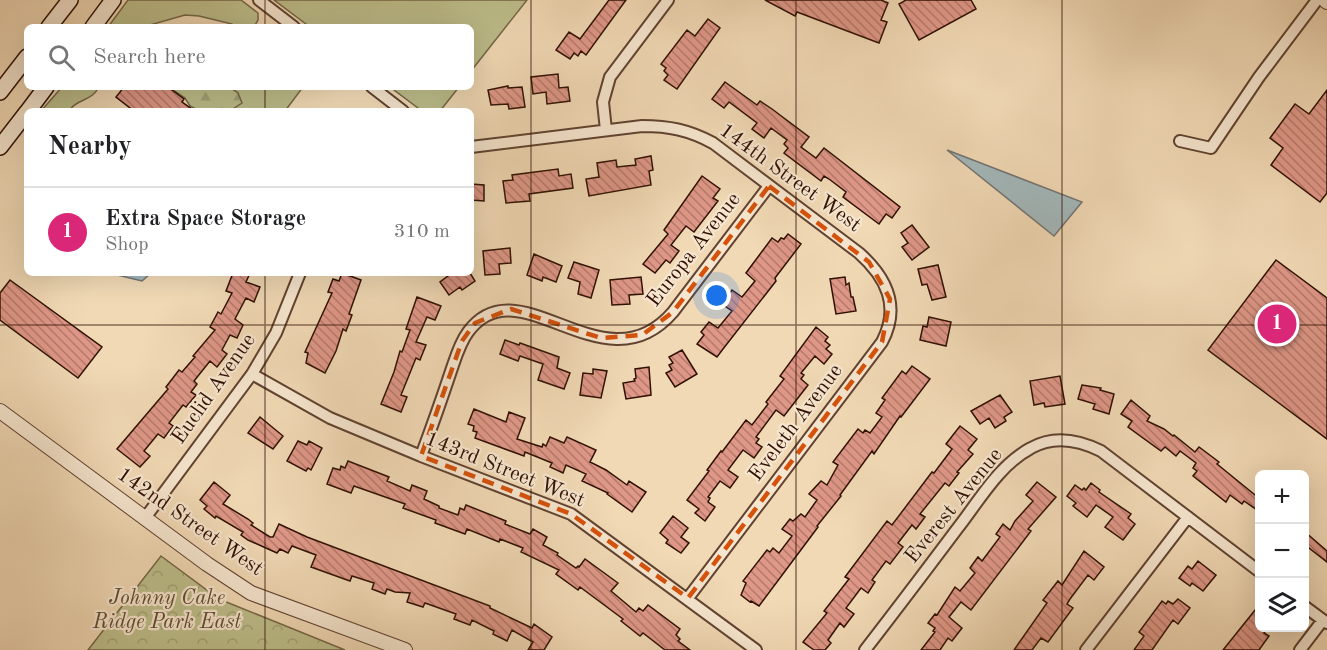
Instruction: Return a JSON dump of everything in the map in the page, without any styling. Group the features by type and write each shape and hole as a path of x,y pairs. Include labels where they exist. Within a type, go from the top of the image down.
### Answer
{"main road":[{"path":"51,24 70,0"},
{"path":"95,24 113,0"},
{"path":"0,92 24,61"},
{"path":"31,108 44,90"},
{"path":"0,147 24,117"}],"street":[{"path":"259,0 290,24"},
{"path":"606,130 603,102 610,77 668,0"},
{"path":"1180,141 1211,148 1258,76 1317,0"},
{"path":"376,90 398,108"},
{"name":"144th Street West","path":"474,147 606,130 662,126 688,131 713,143 869,262"},
{"name":"Europa Avenue","path":"421,456 462,341 475,323 492,313 511,309 601,338 622,340 655,329 669,317 769,186"},
{"name":"Eveleth Avenue","path":"688,598 882,342 889,324 890,299 884,281 869,262"},
{"name":"Euclid Avenue","path":"145,518 252,374 276,333 299,276"},
{"name":"143rd Street West","path":"252,374 330,418 571,514 756,650"},
{"name":"142nd Street West","path":"0,411 207,564 250,593 405,650"},
{"name":"Everest Avenue","path":"865,650 1008,465 1029,448 1051,441 1079,442 1101,451 1188,517"},
{"path":"1086,650 1188,517 1255,568"},
{"path":"1300,650 1325,621 1309,609"}],"highlighted area":[{"path":"769,186 869,262 890,299 882,342 688,598 571,514 421,456 462,341 475,323 511,309 601,338 642,335 673,312"}],"green space":[{"path":"128,0 241,0 258,13 256,24 232,24 185,15 154,24 110,24"},
{"path":"274,0 527,0 474,67 474,24 306,24"},
{"path":"59,90 97,90 71,108 44,108"},
{"path":"173,90 234,90 238,93 242,103 234,108 194,108"},
{"path":"234,90 301,90 287,108 233,108 238,93"},
{"path":"394,90 457,90 442,108 418,108"},
{"name":"Johnny Cake Ridge Park East","path":"161,556 219,599 345,650 88,650"}],"shaded area":[{"path":"947,150 1082,202 1054,236"},
{"path":"121,276 148,276 142,281"}],"building":[{"path":"609,0 626,0 586,55 581,51 578,56 574,53 570,59 556,50 569,32 580,39"},
{"path":"765,0 881,0 888,3 881,20 887,22 879,43 797,12 795,16"},
{"path":"906,0 971,0 976,9 919,40 899,4"},
{"path":"708,19 720,28 677,89 664,80 668,75 664,71 666,68 661,64 687,30 695,36"},
{"path":"558,74 559,88 568,87 570,101 547,104 546,92 533,94 531,77"},
{"path":"725,82 757,105 760,101 809,137 801,147 816,158 824,148 900,207 892,218 886,214 879,224 843,197 846,192 829,179 824,176 821,181 784,153 788,148 784,144 787,140 771,128 764,138 752,129 757,123 729,102 724,108 712,99"},
{"path":"508,86 508,88 522,87 525,107 509,109 508,104 491,105 488,90"},
{"path":"122,90 172,90 184,99 182,102 191,108 130,108 116,97"},
{"path":"1327,90 1327,193 1320,202 1271,165 1283,148 1270,138 1295,104 1309,114"},
{"path":"651,156 653,170 649,171 651,185 589,196 586,179 599,177 597,163 616,160 617,167 636,165 635,159"},
{"path":"558,169 559,176 571,174 573,188 529,194 530,201 506,203 503,181 513,180 512,175"},
{"path":"702,176 720,189 713,198 718,201 694,232 686,226 671,245 679,251 670,263 666,260 655,273 643,264 668,234 664,230"},
{"path":"474,184 484,185 484,201 474,200"},
{"path":"912,225 929,247 912,260 902,247 908,243 901,233"},
{"path":"788,234 801,244 775,278 776,281 717,357 697,344 704,335 701,332 709,322 718,328 732,311 722,304 732,290 742,297 755,281 746,273 772,238 778,242"},
{"path":"510,248 511,263 499,264 500,274 485,275 483,251"},
{"path":"534,254 562,266 556,282 543,277 542,281 527,275"},
{"path":"1276,260 1327,298 1327,439 1208,350"},
{"path":"574,262 599,270 591,298 578,294 580,282 568,278"},
{"path":"938,265 946,297 932,300 927,284 922,285 918,269"},
{"path":"232,276 249,276 246,282 260,287 254,302 246,298 235,319 243,325 237,338 230,335 222,350 227,354 217,367 210,361 194,381 197,384 191,392 196,395 186,407 183,405 169,423 173,426 164,438 158,434 144,451 150,456 140,467 117,449 168,389 166,387 179,370 182,372 215,330 210,327 218,312 221,314 232,293 226,291"},
{"path":"341,276 350,276 361,280 349,314 352,315 346,331 343,329 336,351 325,373 306,363 308,353 305,352 332,293 328,292 333,279 339,281"},
{"path":"448,276 472,276 475,281 462,290 460,287 449,295 440,282"},
{"path":"641,277 643,294 629,295 630,304 612,305 610,280"},
{"path":"845,277 846,285 849,283 856,311 836,314 830,279"},
{"path":"10,280 102,347 78,378 0,320 0,293"},
{"path":"417,297 441,306 435,320 427,317 416,342 426,345 420,360 416,358 401,395 407,397 401,412 381,404 410,330 406,329"},
{"path":"929,317 951,322 946,346 920,340 923,326 927,327"},
{"path":"816,327 828,337 825,341 830,345 826,349 832,354 824,364 815,356 801,373 804,375 801,379 808,385 784,416 776,410 756,437 759,439 756,443 762,447 754,458 743,450 728,470 738,477 730,488 720,481 708,497 710,498 708,502 715,507 705,521 695,513 699,509 687,500 746,420 752,425 768,404 766,402 784,379 780,376"},
{"path":"505,340 559,357 557,368 570,373 564,389 538,380 543,364 520,356 518,361 500,354"},
{"path":"682,350 697,374 675,387 666,373 672,370 669,365 673,363 669,357"},
{"path":"912,366 930,379 900,416 874,454 872,451 759,606 750,602 741,595 746,583 743,581 767,550 770,552 773,548 779,553 792,536 782,529 790,519 793,521 801,514 805,517 817,500 809,494 821,481 827,485 838,465 833,462 858,429 863,433 865,430 870,433 882,417 876,413 885,400 882,398 902,371 906,374"},
{"path":"649,367 651,395 626,399 623,383 635,381 635,369"},
{"path":"593,369 607,371 601,398 580,395 583,373 593,374"},
{"path":"1060,376 1065,404 1045,407 1044,403 1034,405 1030,381"},
{"path":"1082,385 1101,388 1100,390 1114,394 1109,414 1093,409 1095,404 1078,399"},
{"path":"1000,395 1012,412 1004,417 1006,421 995,428 989,418 980,424 971,411"},
{"path":"1131,400 1150,416 1147,421 1174,435 1195,452 1199,447 1255,495 1255,509 1244,501 1242,504 1230,495 1226,502 1193,476 1197,471 1193,468 1196,463 1180,451 1176,456 1165,447 1161,451 1128,427 1132,421 1121,414"},
{"path":"474,409 506,422 509,412 525,418 517,439 542,447 543,444 546,446 550,437 564,443 567,437 596,450 590,462 627,485 629,481 646,492 632,512 608,493 582,481 586,474 566,465 563,473 550,467 552,463 525,452 524,456 475,438 477,432 473,431 474,426 468,424"},
{"path":"260,417 283,436 273,449 248,433"},
{"path":"960,426 977,439 968,450 973,454 957,472 959,473 949,486 945,483 920,514 925,517 916,529 912,525 898,543 903,547 890,564 886,561 872,580 875,582 868,593 861,588 846,608 854,614 844,627 840,623 828,640 831,643 825,650 814,650 803,642 827,613 824,611 849,579 845,577 887,521 892,525 932,472 934,473 952,449 946,444"},
{"path":"298,441 307,445 309,441 322,448 311,470 308,468 306,471 287,461"},
{"path":"348,461 389,477 387,481 410,491 412,485 427,491 424,499 458,515 460,508 464,510 466,505 506,521 505,524 530,534 533,529 547,537 543,545 558,553 557,555 576,568 585,559 618,583 611,591 636,612 639,608 643,611 648,605 680,629 676,635 680,639 678,641 690,650 665,650 643,633 640,636 621,621 623,619 580,587 578,590 556,574 559,570 521,552 523,548 500,539 499,542 467,529 465,534 435,523 436,520 403,508 405,504 354,486 351,493 327,484 333,468 340,470 341,466 345,468"},
{"path":"214,482 230,495 223,504 248,519 253,523 251,525 270,537 273,537 279,524 307,537 490,606 532,628 534,624 552,637 544,650 528,650 533,642 512,630 507,641 493,634 494,631 472,620 470,625 454,619 456,614 425,603 423,607 407,602 410,593 387,589 385,594 372,589 374,583 352,576 350,581 311,567 316,555 292,546 288,553 280,549 277,553 248,540 241,535 243,532 216,516 215,518 204,509 207,506 200,500"},
{"path":"1037,482 1056,497 1028,529 1031,531 971,610 961,602 949,617 962,628 952,641 948,638 940,650 921,650 935,632 933,631 935,628 928,623 935,614 937,615 955,587 960,591 975,573 970,568 978,557 982,561 1000,537 996,534 1003,524 1010,530 1033,501 1026,495"},
{"path":"1091,483 1100,490 1099,492 1131,514 1128,518 1135,524 1123,540 1105,527 1113,517 1096,505 1087,517 1073,506 1076,503 1067,496 1075,485 1086,490"},
{"path":"673,516 688,528 681,537 689,543 681,553 666,543 668,540 660,533"},
{"path":"1309,535 1327,551 1327,562 1309,548"},
{"path":"1084,551 1104,567 1094,580 1088,575 1070,599 1067,604 1073,608 1048,642 1041,638 1032,650 1014,650 1047,603 1043,600 1058,581 1062,585"},
{"path":"1198,561 1216,575 1203,591 1179,578 1188,566 1192,569"},
{"path":"1178,599 1190,608 1178,624 1173,620 1152,650 1134,650 1144,636 1139,632 1162,601 1166,604 1168,601 1173,604"},
{"path":"1255,610 1255,632 1265,632 1269,636 1259,650 1223,650"}],"place":[{"name":"Extra Space Storage","path":"1277,324"}]}
